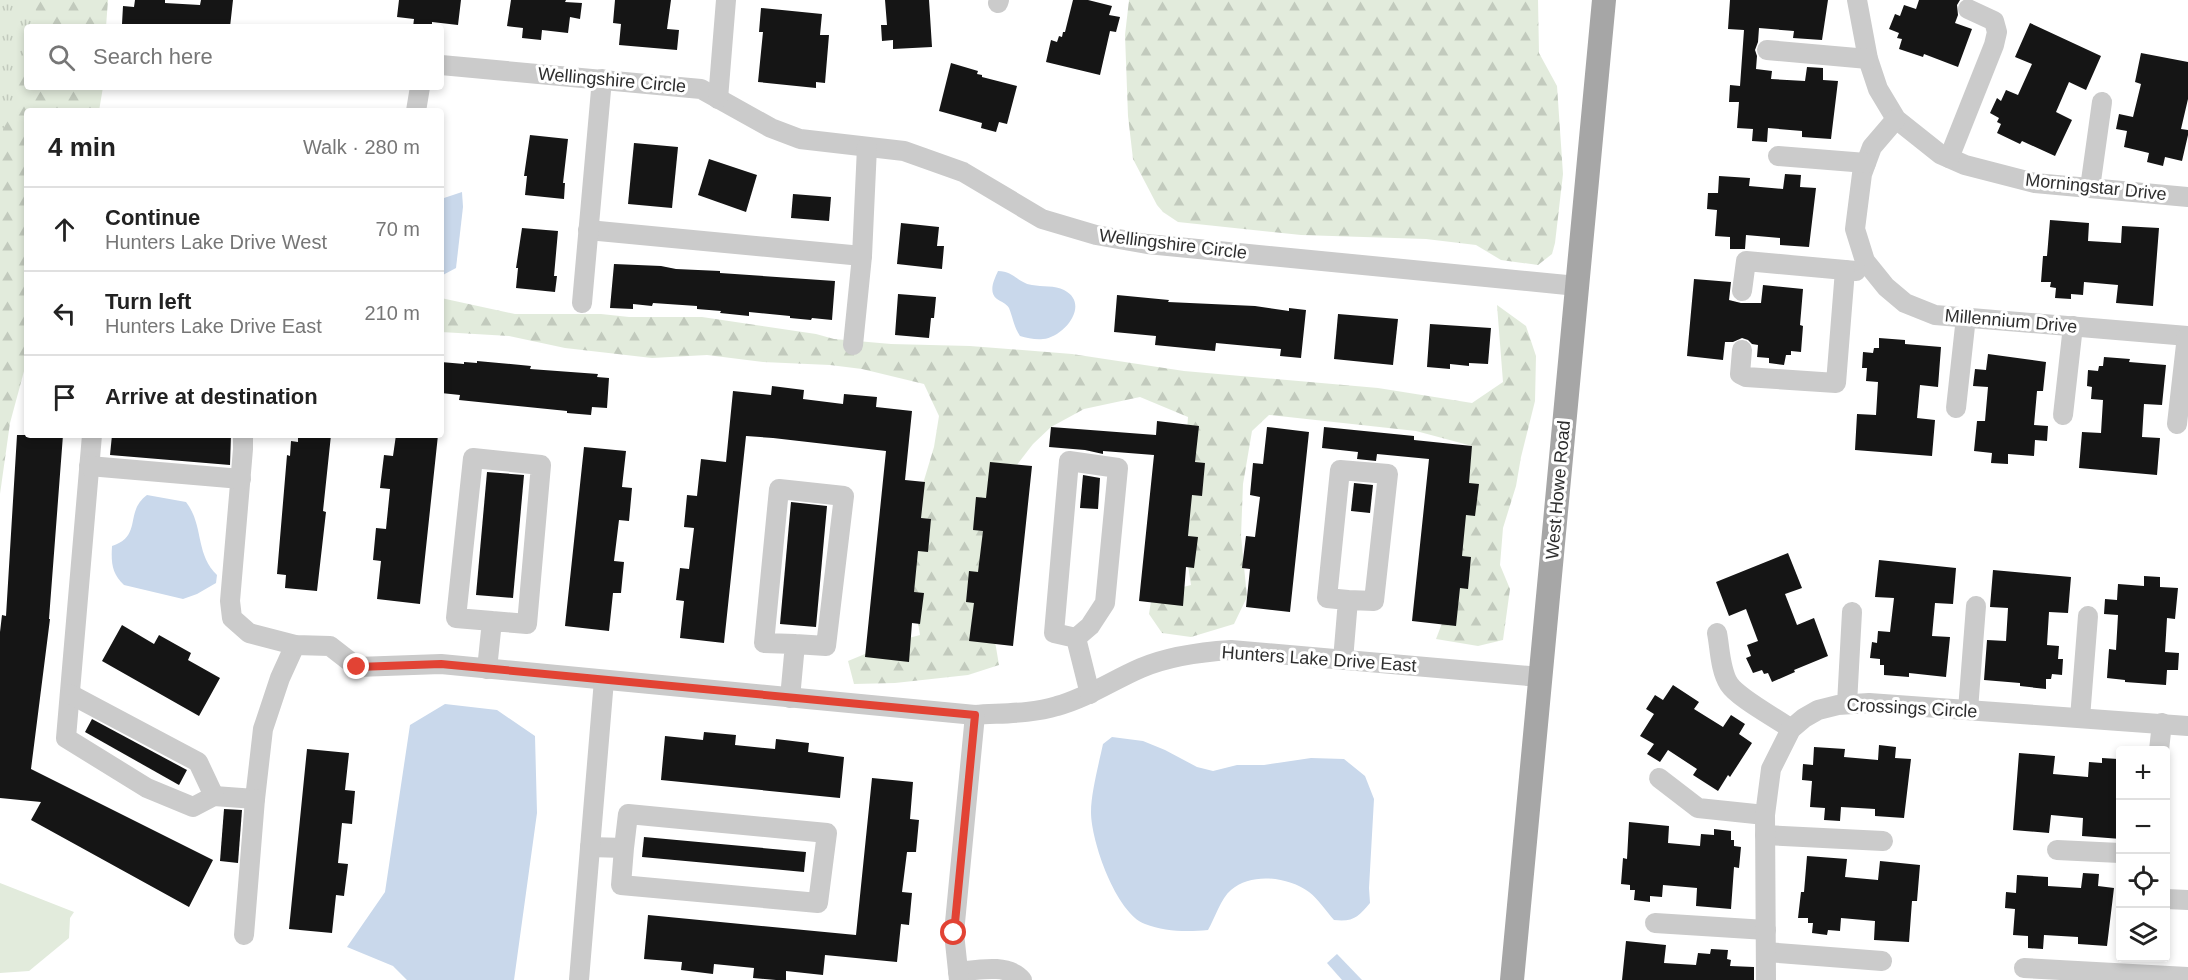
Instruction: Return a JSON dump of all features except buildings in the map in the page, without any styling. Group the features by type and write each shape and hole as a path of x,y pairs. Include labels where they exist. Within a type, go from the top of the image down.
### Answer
{"main road":[{"name":"West Howe Road","path":"1512,980 1604,0"}],"street":[{"path":"718,99 726,0"},
{"name":"Morningstar Drive","path":"1857,0 1868,59 1878,89 1896,119 1940,154 1965,165 2035,183 2188,197"},
{"path":"1949,158 1994,45 1997,32 1994,21 1968,9"},
{"path":"1767,50 1868,59"},
{"name":"Wellingshire Circle","path":"444,65 701,89 771,128 800,139 904,151 963,172 1042,219 1096,235 1147,244 1577,285"},
{"path":"582,303 602,79"},
{"path":"416,108 420,90"},
{"path":"2090,188 2102,102"},
{"name":"Millennium Drive","path":"1896,119 1872,147 1866,162 1855,229 1865,261 1886,287 1905,303 1935,315 2188,336"},
{"path":"853,345 862,256 867,147"},
{"path":"1778,156 1866,162"},
{"path":"588,230 862,256"},
{"path":"1742,291 1746,261 1874,272"},
{"path":"1742,350 1740,374 1746,377 1836,383 1845,270"},
{"path":"1956,408 1966,317"},
{"path":"2063,415 2073,326"},
{"path":"2177,424 2188,336"},
{"path":"92,438 66,738 147,788 193,807 214,796 255,799"},
{"path":"243,438 230,601 232,618 249,633 295,645 280,678 263,729 244,935"},
{"path":"473,458 541,465 527,624 492,621 456,618 473,458"},
{"path":"1069,462 1118,468 1105,603 1090,626 1076,638 1054,633 1069,462"},
{"path":"89,466 241,479"},
{"path":"1340,470 1388,474 1374,602 1348,600 1327,598 1340,470"},
{"path":"779,489 844,496 826,646 795,644 764,643 779,489"},
{"path":"1343,660 1348,600"},
{"path":"1968,710 1976,606"},
{"path":"1847,704 1852,612"},
{"path":"2080,718 2088,616"},
{"path":"487,669 492,621"},
{"path":"1717,633 1725,675 1729,684 1791,729"},
{"path":"1076,638 1090,694"},
{"path":"790,698 795,644"},
{"name":"Hunters Lake Drive East","path":"295,645 330,646 357,667 441,664 975,715 1044,710 1090,694 1154,663 1200,652 1230,650 1540,677"},
{"path":"579,980 604,680"},
{"path":"70,694 198,762 214,796"},
{"name":"Crossings Circle","path":"1766,980 1765,815 1771,769 1791,729 1818,710 1847,704 1869,703 2188,726"},
{"path":"975,715 954,933 959,976 993,969 1017,974 1022,980"},
{"path":"2160,746 2162,723"},
{"path":"1659,778 1698,808 1765,815"},
{"path":"627,814 827,833 818,903 621,885 624,848 627,814"},
{"path":"1765,835 1883,841"},
{"path":"590,847 624,848"},
{"path":"2057,850 2116,853"},
{"path":"2170,899 2188,900"},
{"path":"1655,923 1766,930"},
{"path":"1766,952 1881,961"},
{"path":"2024,968 2138,970 2188,977"}],"green space":[{"path":"0,0 86,0 83,24 24,24 24,90 27,90 27,108 24,108 24,134 0,315"},
{"path":"33,0 108,0 106,24 37,24"},
{"path":"1129,0 1538,0 1539,53 1557,86 1563,174 1552,254 1538,265 1501,260 1476,245 1426,239 1301,235 1178,222 1157,205 1133,159 1128,116 1125,35"},
{"path":"24,67 24,90 102,90 100,108 24,108 24,371 10,423 0,494 0,139"},
{"path":"444,299 515,314 702,317 816,334 834,339 1072,354 1184,371 1378,388 1472,403 1503,382 1497,305 1526,326 1536,356 1535,401 1516,486 1503,528 1500,565 1510,589 1503,640 1478,646 1436,639 1449,605 1462,483 1472,446 1416,431 1269,415 1252,431 1243,484 1241,536 1247,597 1234,624 1191,637 1162,633 1149,614 1152,595 1191,585 1181,520 1188,417 1140,397 1084,409 1051,427 1033,444 999,488 991,618 999,665 968,675 895,683 854,684 848,661 894,642 920,635 908,564 916,507 934,447 939,416 924,384 862,369 830,365 763,362 707,355 652,358 565,348 509,336 444,332"},
{"path":"0,883 74,912 70,918 69,938 29,971 0,973"}],"water":[{"path":"462,192 463,207 456,268 444,274 444,198"},
{"path":"998,271 1008,273 1027,284 1057,287 1064,290 1072,296 1075,303 1072,319 1051,337 1037,339 1020,336 1009,308 994,296 993,286"},
{"path":"147,495 186,502 192,511 205,558 217,575 216,583 183,599 124,585 120,581 113,568 112,546 127,536 131,530 136,509"},
{"path":"445,704 497,710 535,736 537,813 514,980 407,980 393,966 347,947 385,892 410,725"},
{"path":"1112,737 1143,741 1197,767 1213,771 1237,765 1264,765 1311,758 1344,759 1365,776 1374,799 1370,903 1355,918 1334,920 1309,892 1300,887 1281,880 1259,879 1240,884 1227,894 1208,930 1160,929 1134,917 1124,906 1107,875 1092,825 1092,796 1103,744"},
{"path":"1337,954 1362,980 1342,980 1327,963"}],"route":[{"path":"357,667 441,664 975,715 954,933"}]}
